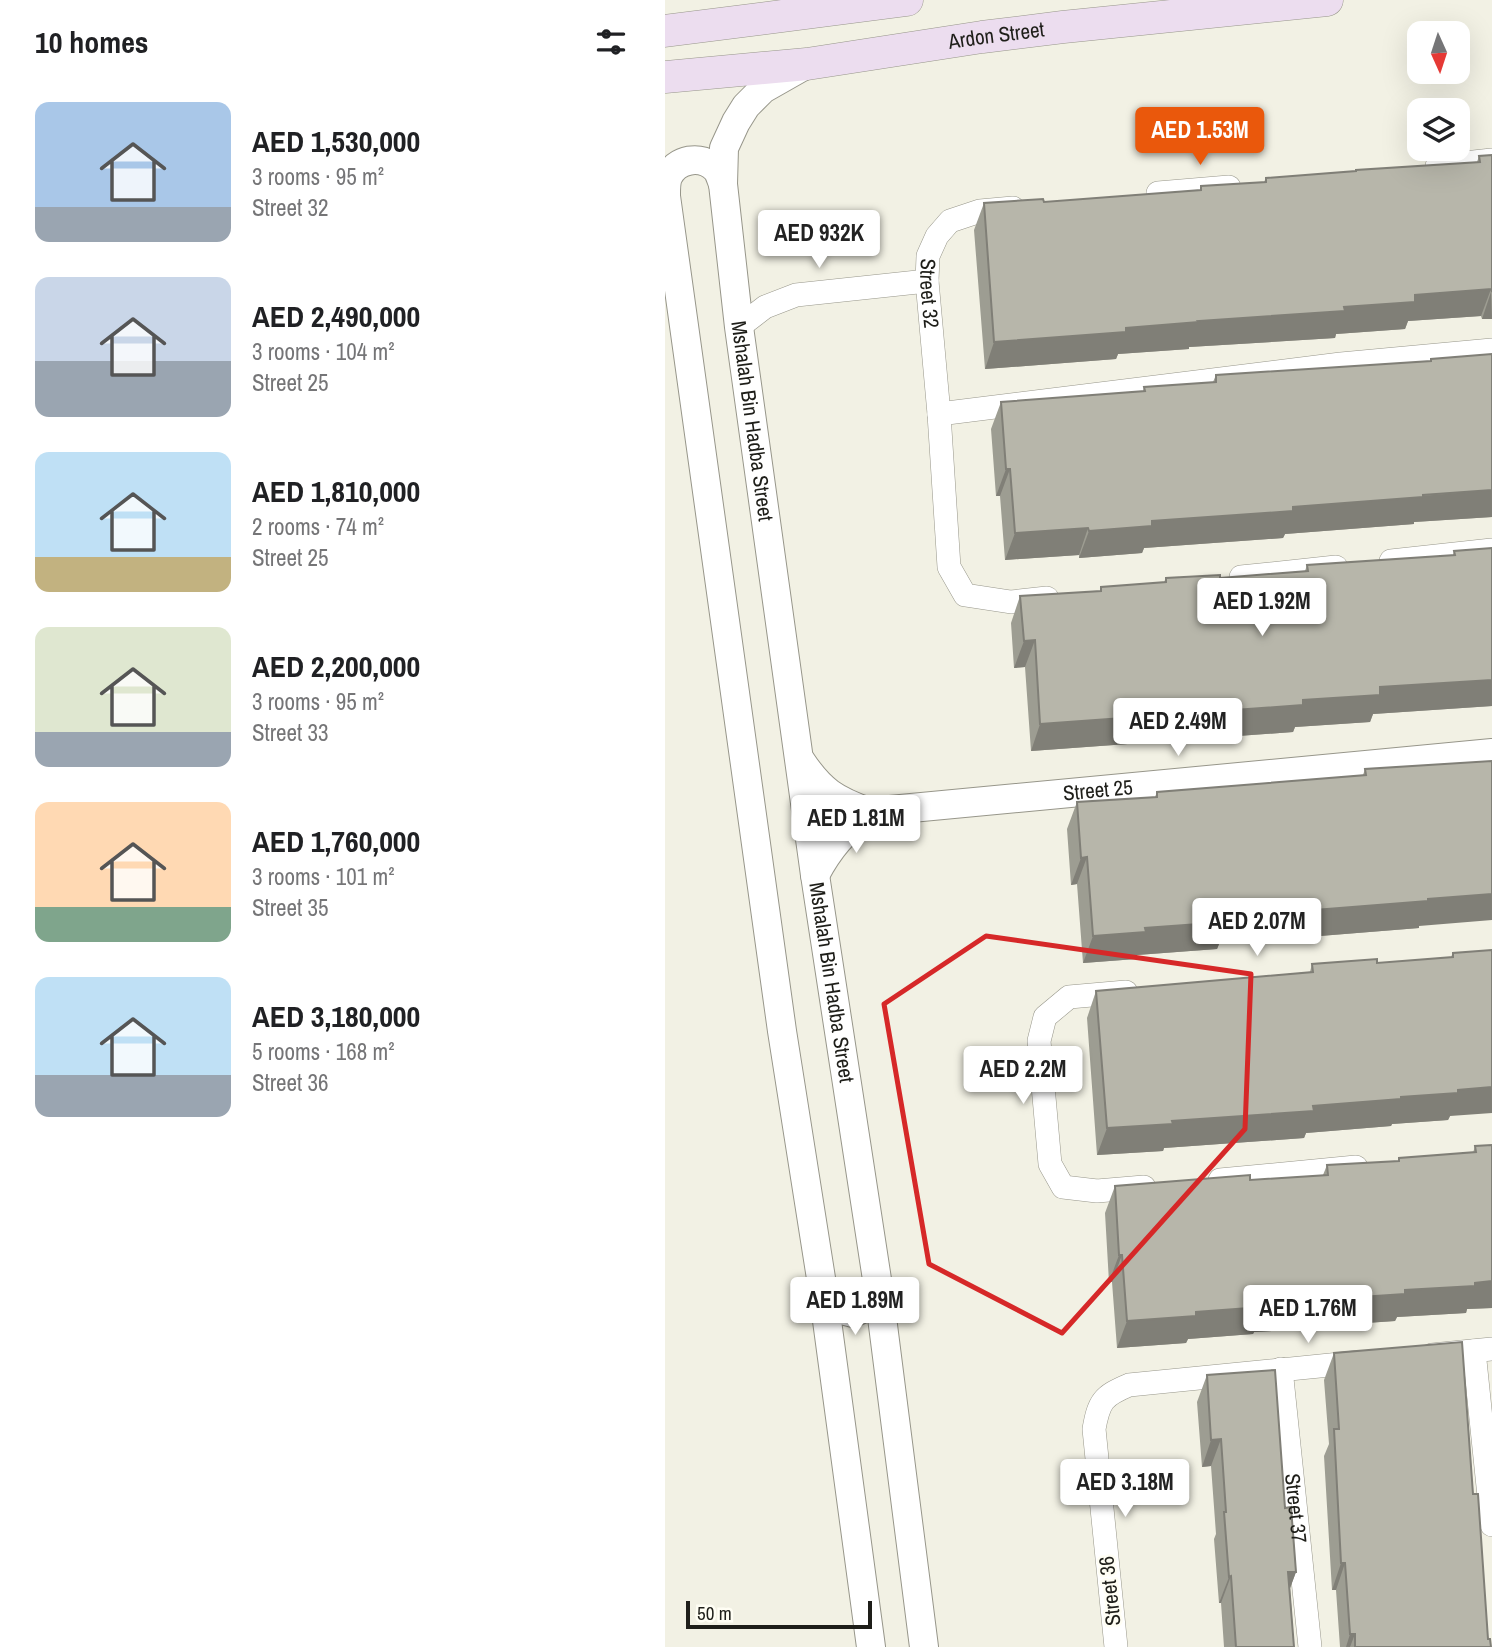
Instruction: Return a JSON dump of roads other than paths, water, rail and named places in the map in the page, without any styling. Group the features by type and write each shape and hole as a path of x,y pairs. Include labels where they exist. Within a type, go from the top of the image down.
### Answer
{"main road":[{"path":"665,31 907,0"},
{"name":"Ardon Street","path":"665,77 807,64 1063,27 1327,0"}],"street":[{"name":"Mshalah Bin Hadba Street","path":"807,64 763,89 746,106 724,148 723,184 739,327 815,875 878,1286 925,1647"},
{"path":"723,184 717,170 705,161 689,160 675,166 667,179 666,192 782,1031 823,1291 871,1647"},
{"path":"1410,169 1492,160"},
{"path":"1138,195 1247,185"},
{"name":"Street 32","path":"1031,206 980,211 950,221 937,236 928,256 927,281 949,567 965,595 1010,602 1066,596"},
{"path":"739,327 765,307 796,295 927,281"},
{"path":"939,414 1328,365 1492,350"},
{"path":"1217,580 1492,550"},
{"name":"Street 25","path":"801,761 813,779 829,794 848,805 869,812 1492,753"},
{"path":"815,875 837,839 869,812"},
{"path":"1151,990 1069,998 1045,1017 1039,1041 1050,1164 1063,1187 1097,1191 1165,1185"},
{"path":"1192,1182 1383,1164"},
{"path":"823,1291 834,1308 853,1313 871,1305 878,1286"},
{"path":"1405,1357 1483,1350 1492,1525"},
{"path":"1282,1369 1378,1360"},
{"name":"Street 36","path":"1116,1647 1094,1429 1097,1410 1108,1394 1129,1385 1282,1369"},
{"name":"Street 37","path":"1282,1369 1310,1647"}]}
